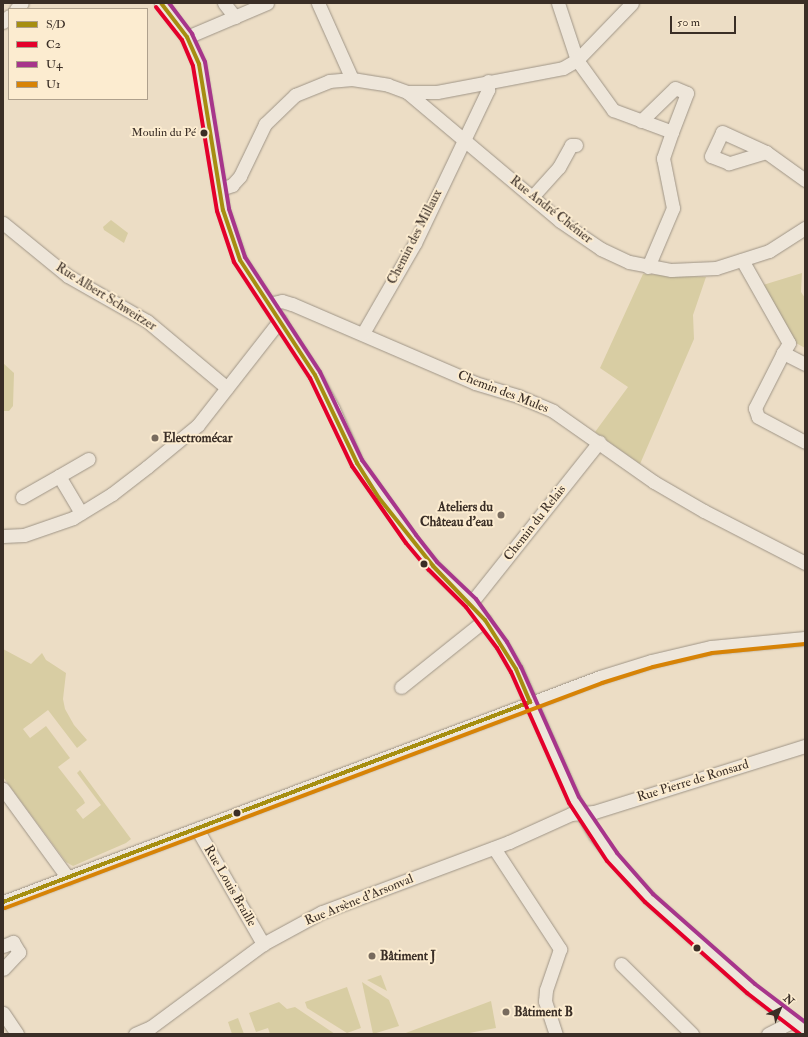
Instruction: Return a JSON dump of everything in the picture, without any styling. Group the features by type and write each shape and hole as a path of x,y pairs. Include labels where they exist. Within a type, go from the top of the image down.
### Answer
{"street":[{"path":"161,3 187,37 199,64 226,222 240,260 315,375 357,463 380,498 433,566 471,603 485,620 516,669 581,814 612,857 649,898 731,969 751,989 799,1021 805,1030"},
{"path":"224,3 235,17"},
{"path":"187,37 267,3"},
{"path":"318,3 352,79"},
{"path":"220,189 232,184 240,176 265,124 295,96 329,81 352,79 388,85 407,92 438,92 488,81 563,68 577,60 632,3"},
{"path":"560,4 577,60 613,110 672,132"},
{"name":"Chemin des Millaux","path":"363,333 414,243 488,90 488,81"},
{"path":"641,121 674,88 686,93 663,158 673,208 648,267"},
{"name":"Rue André Chénier","path":"407,92 464,138 571,229 601,249 648,267 693,271 716,268 770,251 805,228"},
{"path":"428,108 428,102 438,92"},
{"path":"532,197 558,168 571,144 576,145"},
{"path":"766,152 805,180"},
{"name":"Rue Albert Schweitzer","path":"3,223 68,276 147,321 227,388"},
{"path":"742,260 789,343 755,408 758,417 805,442"},
{"name":"Chemin des Mules","path":"268,304 282,301 292,304 363,333 475,383 518,396 553,411 600,442 654,482 698,508 805,563"},
{"path":"3,536 24,535 81,513 112,494 198,425 280,320"},
{"path":"783,353 805,364"},
{"name":"Chemin du Relais","path":"471,603 600,442"},
{"path":"22,497 88,459"},
{"path":"59,476 81,513"},
{"path":"401,687 485,620"},
{"path":"3,902 530,702 651,660 711,647 805,638"},
{"name":"Rue Pierre de Ronsard","path":"581,814 594,812 805,746"},
{"path":"3,789 68,878"},
{"name":"Rue Arsène d'Arsonval","path":"135,1034 151,1027 264,944 322,912 494,848 571,814 581,814"},
{"name":"Rue Louis Braille","path":"198,828 264,944"},
{"path":"494,848 560,949 546,990 545,1001 556,1034"},
{"path":"3,946 13,942 19,952 3,969"},
{"path":"621,964 692,1034"},
{"path":"3,1013 17,1034"},
{"path":"768,1034 799,1021"}],"shaded area":[{"path":"111,220 128,233 124,243 104,230 103,227"},
{"path":"802,273 801,292 805,298 805,348 796,343 763,285"},
{"path":"643,274 706,277 693,315 694,339 640,464 595,432 628,387 600,368"},
{"path":"3,363 14,373 13,406 9,411 3,411"},
{"path":"3,649 31,664 42,653 46,660 66,673 63,699 65,709 74,725 87,740 77,748 48,710 23,729 30,738 46,726 70,758 58,767 85,803 76,810 83,819 101,805 77,773 80,770 131,839 126,843 73,866 66,862 3,777"},
{"path":"381,975 387,991 367,980"},
{"path":"362,982 389,1000 399,1026 373,1034"},
{"path":"347,987 361,1028 347,1033 307,1008 305,1002"},
{"path":"491,1001 496,1028 464,1034 403,1034"},
{"path":"279,1002 287,1009 295,1007 335,1034 270,1034 268,1028 256,1032 249,1013"},
{"path":"238,1018 244,1034 232,1034 228,1022"}],"transit line":[{"name":"S/D","path":"161,3 187,37 199,64 223,210 240,260 315,375 357,463 379,498 433,566 485,620 516,669 530,702"},
{"name":"U4","path":"169,3 192,34 205,62 229,209 245,257 320,372 362,460 437,562 476,599 507,642 521,667 579,797 617,853 653,894 755,984 805,1022"},
{"name":"C2","path":"156,7 182,40 193,66 217,211 234,262 310,378 352,466 406,543 429,570 466,607 497,648 511,672 569,803 607,861 645,902 747,993 800,1034"},
{"name":"U1","path":"5,908 602,683 653,667 712,653 805,644"},
{"name":"S/D","path":"3,902 530,702"}],"place":[{"name":"Moulin du Pé","path":"204,133"},
{"name":"Electromécar","path":"155,438"},
{"name":"Ateliers du Château d'eau","path":"501,515"},
{"name":"Bâtiment J","path":"372,956"},
{"name":"Bâtiment B","path":"506,1012"}]}
